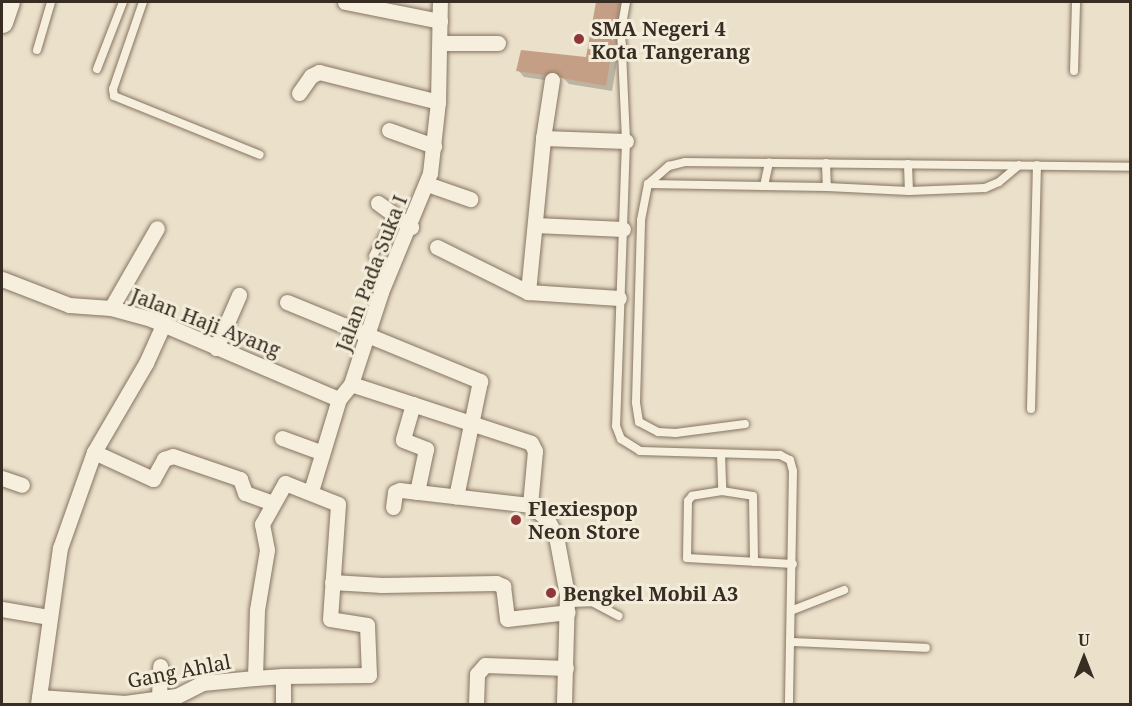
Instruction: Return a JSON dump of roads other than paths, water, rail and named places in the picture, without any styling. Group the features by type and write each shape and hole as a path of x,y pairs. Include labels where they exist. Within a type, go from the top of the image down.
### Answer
{"street":[{"path":"2,22 9,2"},
{"path":"345,2 440,21"},
{"name":"Jalan Pada Suka I","path":"351,384 427,184 434,146 438,102 441,43 440,2"},
{"path":"441,43 498,43"},
{"path":"299,93 311,76 320,72 438,102"},
{"path":"528,292 543,138 552,80"},
{"path":"389,130 434,146"},
{"path":"543,138 626,141"},
{"path":"427,184 470,199"},
{"path":"378,203 411,227"},
{"path":"535,225 622,229"},
{"path":"111,308 157,228"},
{"path":"437,247 528,292 619,298"},
{"name":"Jalan Haji Ayang","path":"2,279 69,305 111,308 164,323 216,348 339,399"},
{"path":"216,348 239,295"},
{"path":"287,302 367,337 475,379 481,386 470,422 456,497"},
{"path":"38,701 60,548 94,452 146,363 164,323"},
{"path":"311,491 320,452 339,399 351,384 531,444 535,451 530,505"},
{"path":"413,404 403,440 426,449 417,492"},
{"path":"282,438 320,452"},
{"path":"94,452 153,479 164,459 173,456 240,480 245,493 272,503"},
{"path":"2,478 22,485"},
{"path":"255,678 257,609 267,550 262,524 285,483 311,491 338,504 332,582 382,585 495,583 503,586 507,619 568,607"},
{"path":"393,507 397,490 530,505 547,519 556,536 568,607 564,705"},
{"name":"Gang Ahlal","path":"38,701 125,703 177,696 202,683 283,676 369,675 369,631 362,624 330,619 332,582"},
{"path":"2,609 49,617"},
{"path":"159,699 160,666"},
{"path":"476,705 477,674 485,666 566,668"},
{"path":"283,676 283,705"}],"lane":[{"path":"37,50 51,2"},
{"path":"97,69 123,2"},
{"path":"143,2 113,89 117,99 260,155"},
{"path":"626,2 621,30 626,141 616,426 621,439 640,451 780,455 790,460 794,471 793,610 789,705"},
{"path":"1074,71 1076,2"},
{"path":"745,424 676,433 658,432 639,422 636,402 641,220 648,184 669,166 685,162 1131,167"},
{"path":"764,186 769,163"},
{"path":"826,163 827,187"},
{"path":"908,164 909,191"},
{"path":"648,184 827,187 909,191 985,188 1019,165"},
{"path":"1031,409 1037,165"},
{"path":"373,256 394,216"},
{"path":"721,454 722,491"},
{"path":"754,562 753,496 722,491 692,496 688,501 687,558 754,562 793,564"},
{"path":"793,610 844,590"},
{"path":"568,607 592,602 618,616"},
{"path":"791,642 926,648"}],"place":[{"name":"SMA Negeri 4 Kota Tangerang","path":"579,39"},
{"name":"Flexiespop Neon Store","path":"516,520"},
{"name":"Bengkel Mobil A3","path":"551,593"}]}
